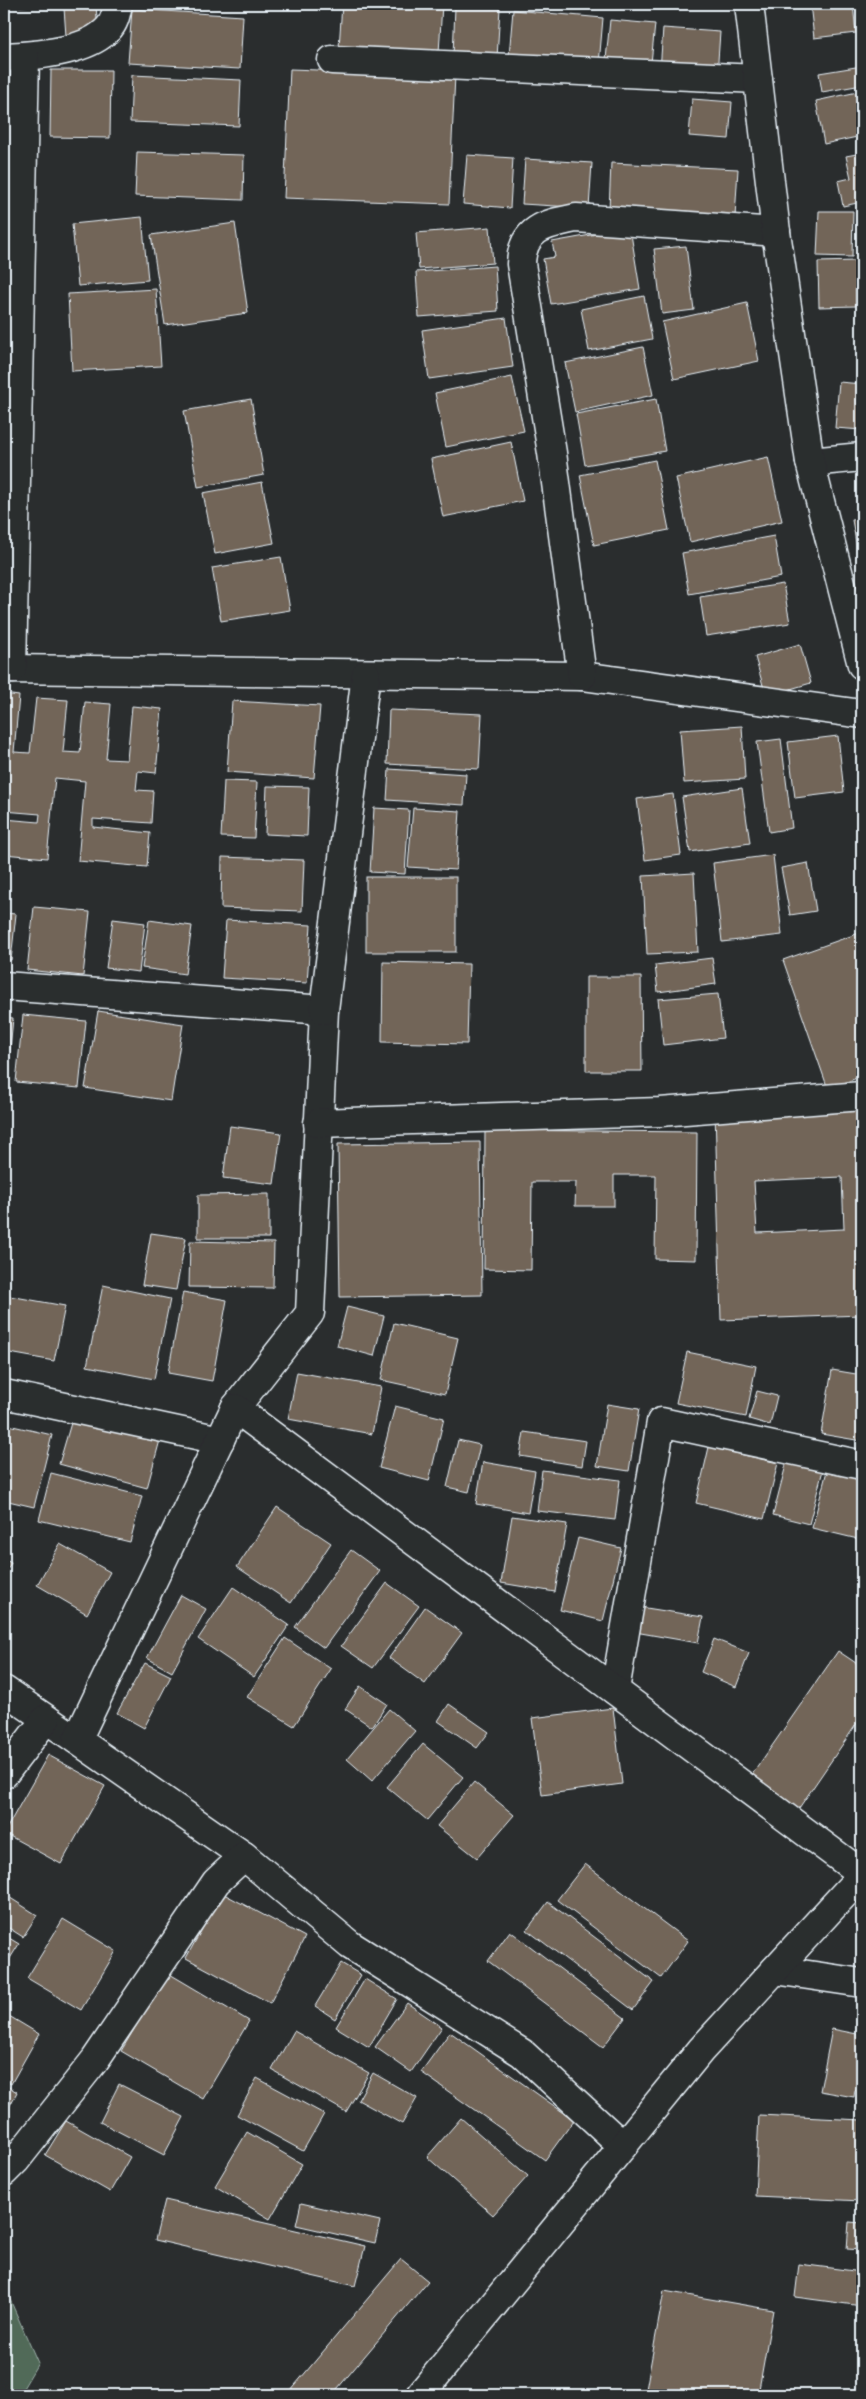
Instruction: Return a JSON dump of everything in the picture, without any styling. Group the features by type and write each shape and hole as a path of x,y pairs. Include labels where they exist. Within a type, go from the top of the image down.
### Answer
{"main road":[{"path":"118,4 116,17 108,29 92,41 75,48 14,56 8,669 582,676 862,714"},
{"path":"750,4 776,232 810,462 862,665"},
{"path":"332,60 758,80"},
{"path":"582,676 552,453 521,264 521,252 526,241 538,228 552,222 576,218 776,232"},
{"path":"810,462 862,456"},
{"path":"77,1740 235,1408 310,1314 324,1010 366,674"},
{"path":"4,986 324,1010"},
{"path":"318,1123 660,1112 862,1096"},
{"path":"4,1394 220,1440"},
{"path":"235,1408 862,1874 701,2050 420,2395"},
{"path":"615,1690 661,1422 862,1465"},
{"path":"4,1690 244,1856 350,1945 522,2053 623,2146"},
{"path":"4,1774 46,1719"},
{"path":"4,2172 16,2160 95,2060 216,1882 244,1856"},
{"path":"775,1970 862,1983"}],"green space":[{"path":"4,2286 38,2363 19,2395 4,2395"}],"building":[{"path":"4,4 37,4 37,5 4,7"},
{"path":"342,4 442,4 439,53 339,48"},
{"path":"519,4 589,4 588,8"},
{"path":"810,4 853,4 856,33 814,38"},
{"path":"96,5 98,32 66,36 64,8"},
{"path":"455,7 500,8 497,58 453,56"},
{"path":"132,9 243,16 240,69 128,63"},
{"path":"513,10 603,18 599,64 509,56"},
{"path":"610,20 655,24 650,73 605,69"},
{"path":"663,28 720,32 717,75 660,71"},
{"path":"862,66 862,85 822,92 819,73"},
{"path":"290,69 455,75 449,204 284,198"},
{"path":"51,70 111,70 110,138 50,137"},
{"path":"132,75 241,80 239,126 130,122"},
{"path":"862,91 862,136 824,144 816,101"},
{"path":"692,99 732,102 729,139 689,136"},
{"path":"137,152 244,155 243,200 135,196"},
{"path":"862,153 862,202 843,206 838,181 851,178 846,156"},
{"path":"467,155 513,158 510,208 463,204"},
{"path":"525,159 592,163 589,208 522,204"},
{"path":"611,163 738,169 735,217 609,210"},
{"path":"819,211 853,211 852,257 817,256"},
{"path":"858,212 862,212 862,258 857,258"},
{"path":"142,217 148,280 78,286 72,224"},
{"path":"235,223 248,313 165,325 151,235"},
{"path":"490,227 493,263 419,269 416,233"},
{"path":"630,228 640,289 551,304 543,259 555,257 552,242"},
{"path":"686,246 694,310 662,314 654,249"},
{"path":"856,261 856,306 819,307 818,262"},
{"path":"495,266 498,311 419,317 416,272"},
{"path":"156,289 161,366 72,371 68,294"},
{"path":"644,296 652,339 589,351 581,309"},
{"path":"747,303 759,361 674,379 662,322"},
{"path":"506,318 513,367 429,379 422,330"},
{"path":"643,347 653,395 575,412 565,363"},
{"path":"512,377 524,431 446,447 435,393"},
{"path":"839,382 862,384 862,430 835,428"},
{"path":"251,399 264,475 198,487 184,411"},
{"path":"656,399 665,451 585,465 576,414"},
{"path":"511,442 523,501 443,517 431,459"},
{"path":"768,457 782,521 690,542 676,478"},
{"path":"655,460 669,530 594,545 580,475"},
{"path":"262,482 274,543 215,554 203,493"},
{"path":"862,519 862,569 861,569 852,520"},
{"path":"774,536 781,577 689,594 682,553"},
{"path":"281,557 290,610 221,621 212,568"},
{"path":"783,584 790,623 706,636 700,597"},
{"path":"800,644 811,683 766,696 755,657"},
{"path":"4,694 19,696 14,752 30,753 36,698 68,700 63,752 80,753 85,702 111,704 106,759 127,760 132,706 162,709 156,773 138,771 136,790 153,791 151,823 93,819 93,827 150,833 147,867 78,861 85,781 55,778 47,858 4,854 4,819 39,822 40,814 4,811"},
{"path":"232,701 320,706 314,778 227,772"},
{"path":"389,710 482,714 479,769 387,764"},
{"path":"742,726 745,779 684,783 680,730"},
{"path":"838,736 844,792 795,798 788,742"},
{"path":"781,739 792,828 769,832 757,742"},
{"path":"389,769 466,774 464,805 387,800"},
{"path":"224,781 257,782 254,838 221,837"},
{"path":"267,786 309,787 307,836 265,834"},
{"path":"742,788 750,843 690,852 682,797"},
{"path":"673,794 681,855 645,860 637,799"},
{"path":"374,808 409,810 405,874 370,872"},
{"path":"413,808 460,811 456,870 408,867"},
{"path":"773,855 782,935 722,942 713,863"},
{"path":"222,857 304,860 302,911 221,908"},
{"path":"808,863 816,911 790,915 781,868"},
{"path":"694,873 698,952 647,954 643,876"},
{"path":"366,877 456,877 456,952 366,952"},
{"path":"34,907 90,912 83,976 27,970"},
{"path":"4,913 16,914 11,960 4,960"},
{"path":"113,919 145,923 139,972 106,968"},
{"path":"149,920 192,926 185,974 142,968"},
{"path":"226,920 311,925 307,983 222,978"},
{"path":"862,932 862,1076 828,1089 783,960"},
{"path":"712,958 716,984 658,992 655,965"},
{"path":"383,962 469,964 467,1044 382,1042"},
{"path":"586,977 641,977 642,1071 586,1071"},
{"path":"718,994 723,1038 663,1045 658,999"},
{"path":"98,1011 183,1024 171,1101 85,1088"},
{"path":"23,1015 86,1021 79,1088 16,1082"},
{"path":"4,1017 13,1018 7,1081 4,1081"},
{"path":"862,1106 862,1315 721,1320 715,1111","holes":["842,1177 844,1229 757,1233 754,1181"]},
{"path":"230,1126 281,1133 274,1184 223,1178"},
{"path":"485,1130 697,1132 696,1260 655,1259 656,1175 614,1175 614,1206 575,1206 576,1182 532,1182 531,1270 484,1269"},
{"path":"480,1142 482,1295 340,1297 338,1144"},
{"path":"269,1194 269,1238 198,1238 198,1195"},
{"path":"151,1233 186,1238 176,1290 142,1285"},
{"path":"190,1241 274,1243 273,1288 189,1287"},
{"path":"103,1285 170,1299 154,1379 87,1366"},
{"path":"183,1292 227,1300 212,1381 168,1373"},
{"path":"4,1295 65,1306 54,1361 4,1352"},
{"path":"347,1307 384,1316 374,1356 337,1346"},
{"path":"394,1323 458,1338 445,1394 381,1380"},
{"path":"687,1352 756,1366 746,1417 676,1403"},
{"path":"832,1370 862,1375 862,1441 821,1434"},
{"path":"297,1372 381,1387 372,1434 288,1419"},
{"path":"757,1391 777,1396 770,1425 749,1419"},
{"path":"607,1404 639,1409 629,1471 597,1466"},
{"path":"395,1406 444,1418 429,1481 379,1468"},
{"path":"73,1416 160,1440 147,1488 59,1464"},
{"path":"4,1424 52,1435 34,1507 4,1500"},
{"path":"524,1432 586,1441 582,1466 520,1456"},
{"path":"458,1440 480,1445 469,1492 447,1487"},
{"path":"709,1447 778,1463 764,1519 696,1503"},
{"path":"788,1457 824,1466 809,1524 773,1515"},
{"path":"483,1462 535,1471 528,1513 476,1504"},
{"path":"828,1467 862,1476 862,1540 812,1528"},
{"path":"542,1470 620,1480 615,1520 537,1511"},
{"path":"51,1473 142,1496 130,1542 39,1520"},
{"path":"277,1507 331,1543 291,1603 237,1567"},
{"path":"512,1516 567,1524 555,1592 501,1583"},
{"path":"578,1538 621,1548 603,1621 560,1610"},
{"path":"60,1544 110,1572 87,1614 37,1585"},
{"path":"351,1550 380,1571 324,1648 295,1627"},
{"path":"4,1559 11,1563 4,1575"},
{"path":"387,1583 419,1606 373,1668 341,1646"},
{"path":"233,1587 289,1625 254,1677 198,1639"},
{"path":"181,1595 206,1609 172,1672 147,1658"},
{"path":"425,1607 462,1633 425,1684 389,1658"},
{"path":"640,1607 703,1617 698,1643 635,1632"},
{"path":"285,1638 331,1669 294,1726 247,1697"},
{"path":"714,1639 749,1653 736,1687 701,1672"},
{"path":"838,1651 862,1667 862,1716 797,1811 749,1779"},
{"path":"145,1663 171,1676 144,1728 117,1713"},
{"path":"360,1686 387,1704 372,1727 345,1709"},
{"path":"449,1704 489,1732 477,1748 438,1721"},
{"path":"613,1708 622,1784 542,1795 532,1718"},
{"path":"389,1709 415,1731 372,1781 347,1759"},
{"path":"423,1744 463,1777 427,1820 387,1787"},
{"path":"48,1755 105,1786 61,1864 4,1833"},
{"path":"474,1782 514,1815 477,1858 437,1826"},
{"path":"585,1864 688,1941 661,1978 557,1900"},
{"path":"222,1893 305,1937 270,2003 186,1958"},
{"path":"4,1894 37,1915 23,1937 4,1925"},
{"path":"548,1902 654,1982 633,2010 527,1930"},
{"path":"63,1919 116,1951 81,2010 27,1978"},
{"path":"510,1931 625,2018 603,2047 488,1961"},
{"path":"4,1935 19,1944 4,1968"},
{"path":"341,1963 361,1975 335,2019 315,2006"},
{"path":"168,1973 249,2021 203,2099 121,2051"},
{"path":"365,1979 397,1999 369,2047 336,2027"},
{"path":"407,2003 442,2027 411,2072 375,2047"},
{"path":"4,2013 39,2034 11,2084 4,2080"},
{"path":"832,2029 862,2035 862,2092 855,2090 854,2097 820,2091"},
{"path":"294,2031 369,2073 346,2112 272,2070"},
{"path":"450,2032 574,2120 545,2160 421,2072"},
{"path":"373,2073 417,2098 402,2124 358,2100"},
{"path":"257,2078 324,2114 303,2151 237,2115"},
{"path":"4,2084 17,2092 7,2111 4,2109"},
{"path":"119,2084 184,2117 164,2155 100,2122"},
{"path":"759,2115 862,2120 862,2201 755,2196"},
{"path":"461,2118 528,2176 493,2215 427,2157"},
{"path":"4,2120 11,2124 4,2137"},
{"path":"66,2121 130,2157 110,2192 45,2155"},
{"path":"247,2132 302,2164 270,2219 215,2186"},
{"path":"165,2200 365,2246 355,2286 155,2240"},
{"path":"301,2203 380,2221 375,2243 296,2225"},
{"path":"849,2222 862,2223 862,2250 847,2249"},
{"path":"401,2259 428,2281 332,2395 295,2395 290,2391"},
{"path":"799,2264 862,2272 862,2306 795,2297"},
{"path":"664,2291 773,2310 758,2395 645,2395"}]}
